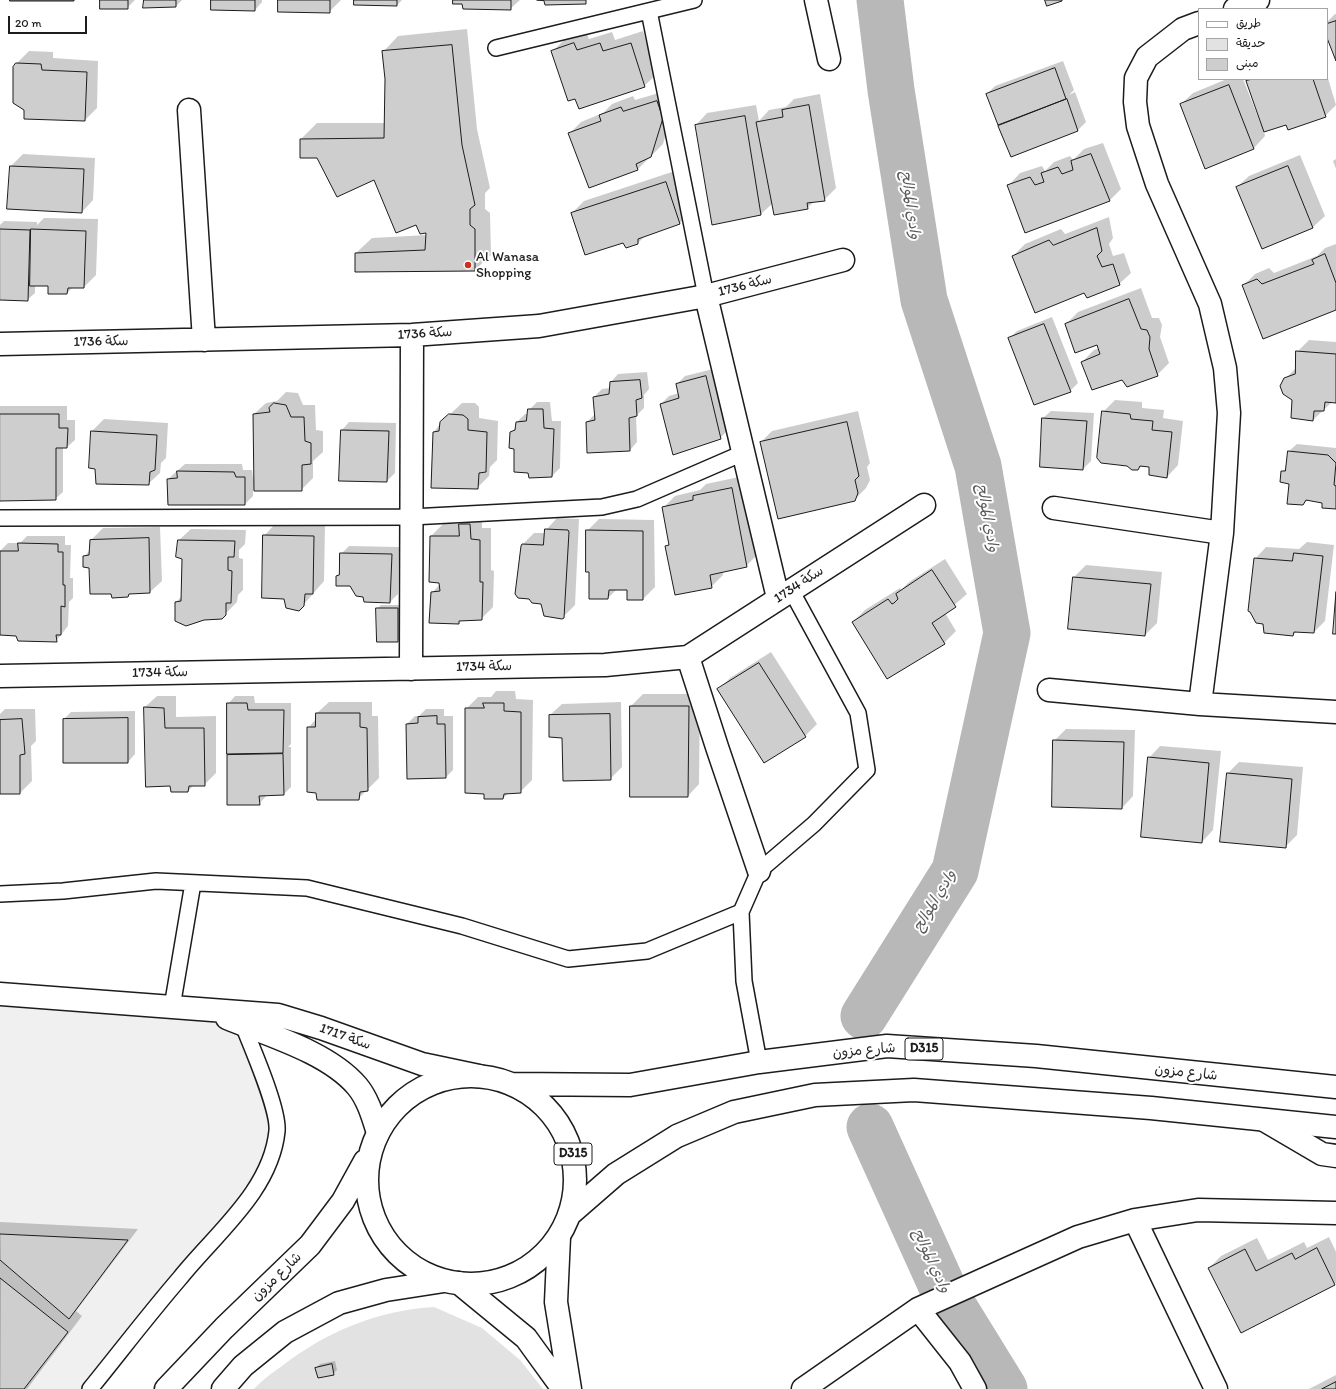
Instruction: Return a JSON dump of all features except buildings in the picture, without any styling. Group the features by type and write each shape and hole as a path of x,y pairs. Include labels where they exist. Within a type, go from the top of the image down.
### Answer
{"street":[{"path":"816,0 829,59"},
{"path":"1237,8 1258,0"},
{"path":"1198,23 1183,29 1147,57 1136,78 1135,102 1138,126 1157,184 1210,304 1225,368 1229,413 1222,533 1200,704"},
{"path":"189,110 204,340"},
{"name":"سكة 1736","path":"0,344 412,335 539,326 706,296 843,260"},
{"path":"706,296 743,453 784,594"},
{"path":"411,668 412,335"},
{"name":"سكة 1734","path":"0,676 605,665 688,656 924,505"},
{"path":"1054,508 1222,533"},
{"path":"688,656 716,747 759,871"},
{"path":"1049,690 1200,704 1336,712"},
{"name":"سكة 1717","path":"0,994 209,1011 278,1015 321,1028 422,1064 479,1076"},
{"name":"سكة 1717","path":"209,1011 318,1056 339,1069 357,1086 370,1108 374,1142"},
{"name":"شارع مزون","path":"512,1084 630,1085 760,1062 887,1046 1036,1056 1336,1087"},
{"name":"D315","path":"223,1389 243,1366 285,1332 339,1303 386,1290 452,1282 484,1283 497,1281 532,1265 547,1252 559,1237 570,1214 575,1195 576,1175 573,1156 567,1137 558,1120 545,1105 530,1093 502,1080 479,1076 458,1076 438,1081 420,1089 403,1101 388,1116 374,1142 367,1169 369,1206 382,1234 396,1254 427,1275 452,1282"},
{"name":"D315","path":"570,1214 616,1174 677,1136 734,1112 815,1095 914,1090 1151,1108 1336,1127"},
{"path":"1264,1120 1322,1154 1336,1156"},
{"name":"شارع مزون","path":"166,1389 224,1328 310,1246 343,1201 374,1142"},
{"path":"803,1389 918,1309 1078,1236 1135,1220 1198,1210 1336,1213"},
{"path":"1135,1220 1216,1389"},
{"path":"559,1237 556,1302 570,1389"},
{"path":"452,1282 526,1338 563,1389"},
{"path":"918,1309 960,1362 975,1389"}],"lane":[{"path":"496,48 694,0"},
{"path":"649,11 706,296"},
{"path":"0,518 411,517 602,508 637,500 743,453"},
{"path":"760,1062 744,981 741,912 759,871 814,824 867,770 858,713 784,594"},
{"path":"0,894 63,891 156,881 307,888 462,926 568,959 647,951 741,912"},
{"path":"172,1008 193,883"},
{"path":"90,1389 181,1276 241,1208 261,1180 272,1153 277,1130 273,1106 243,1025"}],"shaded area":[{"path":"0,994 243,1025 277,1130 261,1180 90,1389 0,1389"}],"green space":[{"path":"434,1307 482,1328 520,1360 543,1389 254,1389 267,1377 299,1354 335,1333 373,1318 413,1309"}],"waterway":[{"name":"وادي الموالح","path":"864,1016 955,871 1007,633 978,466 924,300 891,90 880,0"},
{"name":"وادي الموالح","path":"870,1127 946,1295 1004,1389"}],"place":[{"name":"Al Wanasa Shopping","path":"468,265"}]}
